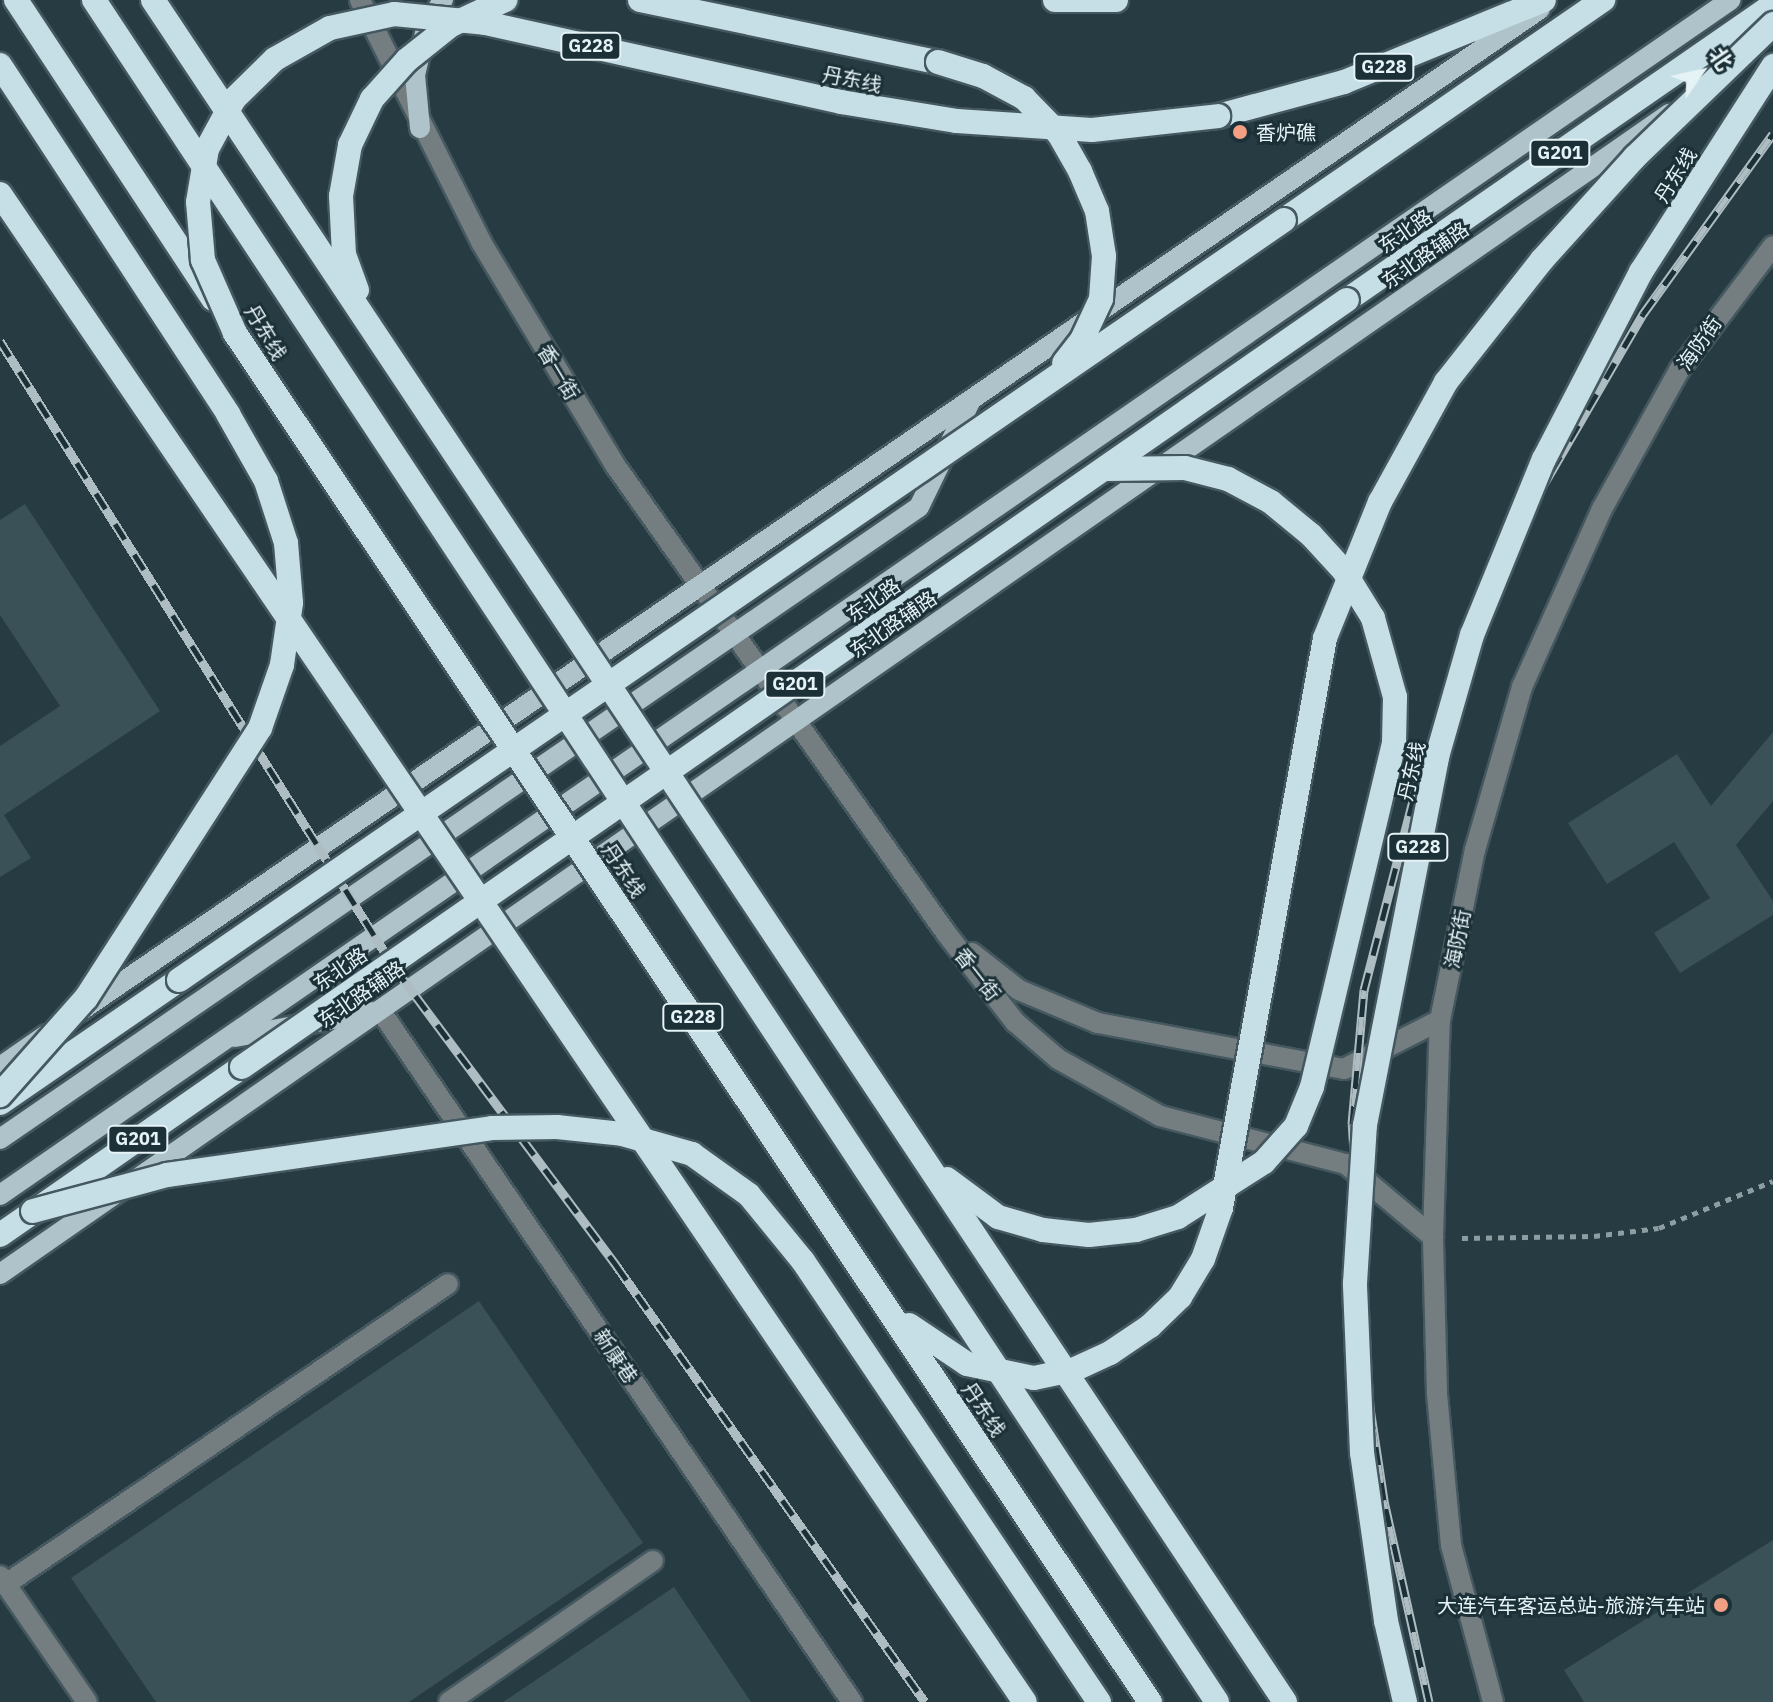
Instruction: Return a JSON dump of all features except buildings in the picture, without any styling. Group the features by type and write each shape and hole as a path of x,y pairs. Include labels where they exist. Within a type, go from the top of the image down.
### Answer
{"highway":[{"path":"16,0 235,333"},
{"path":"94,0 1217,1702"},
{"path":"153,0 1285,1702"},
{"path":"368,323 344,255 341,196 350,145 372,99 407,60 451,25 505,0"},
{"path":"640,0 938,62 983,76 1024,98 1059,134 1080,171 1097,211 1104,256 1101,299 1082,340 1047,382"},
{"path":"1055,0 1116,0"},
{"name":"丹东线","path":"1150,1702 235,333 203,260 198,202 207,149 234,99 275,59 330,28 394,14 485,23 841,102 957,121 1092,130 1218,116 1344,82 1482,30 1544,0"},
{"path":"0,1103 1603,0"},
{"name":"东北路","path":"0,1235 1773,5"},
{"path":"886,1305 931,1345 967,1364 1034,1378 1073,1370 1110,1353 1150,1326 1180,1297 1203,1259 1221,1208 1325,638 1380,502 1446,382 1542,260 1635,157 1773,24"},
{"path":"0,65 228,414 266,481 286,543 291,603 282,665 260,728 86,998 0,1095"},
{"name":"丹东线","path":"1405,1702 1386,1621 1362,1453 1355,1283 1365,1125 1437,757 1472,635 1544,459 1641,272 1773,66"},
{"path":"0,194 1025,1702"},
{"path":"920,1153 998,1217 1043,1230 1089,1235 1136,1230 1178,1217 1264,1162 1296,1126 1312,1087 1394,742 1395,697 1386,653 1373,618 1344,571 1271,502 1228,479 1185,468 1104,469"},
{"path":"33,1211 167,1175 492,1128 622,1134 692,1154 749,1195 803,1261 1099,1702"}],"main road":[{"path":"420,128 415,75 426,29 443,0"},
{"path":"0,1067 1553,0"},
{"name":"东北路","path":"0,1195 1730,0"},
{"name":"东北路辅路","path":"0,1274 1773,41"},
{"path":"0,1139 919,507 972,399"},
{"path":"165,953 199,1002"},
{"path":"226,1038 380,1010"},
{"path":"0,1132 26,1121"}],"street":[{"name":"香一街","path":"360,0 420,128 481,242 615,465 946,933 1015,1022 1058,1059 1160,1116 1346,1164 1433,1237"},
{"name":"海防街","path":"1493,1702 1451,1545 1437,1393 1433,1237 1440,1020 1475,850 1522,687 1602,509 1680,369 1753,266 1773,246"},
{"name":"香一街","path":"946,933 1019,990 1098,1023 1344,1069 1440,1020"},
{"name":"新康巷","path":"380,1010 852,1702"},
{"path":"87,1702 3,1580 448,1284"},
{"path":"449,1702 653,1561"}],"path":[{"path":"1433,1237 1509,1240 1659,1228 1773,1181"}],"railway":[{"path":"1429,1702 1384,1500 1370,1407 1352,1124 1364,990 1419,778 1463,649 1515,534 1643,314 1773,134"},
{"path":"0,341 394,967 616,1265 925,1702"}],"place":[{"name":"香炉礁","path":"1240,132"},
{"name":"大连汽车客运总站-旅游汽车站","path":"1721,1605"}]}
